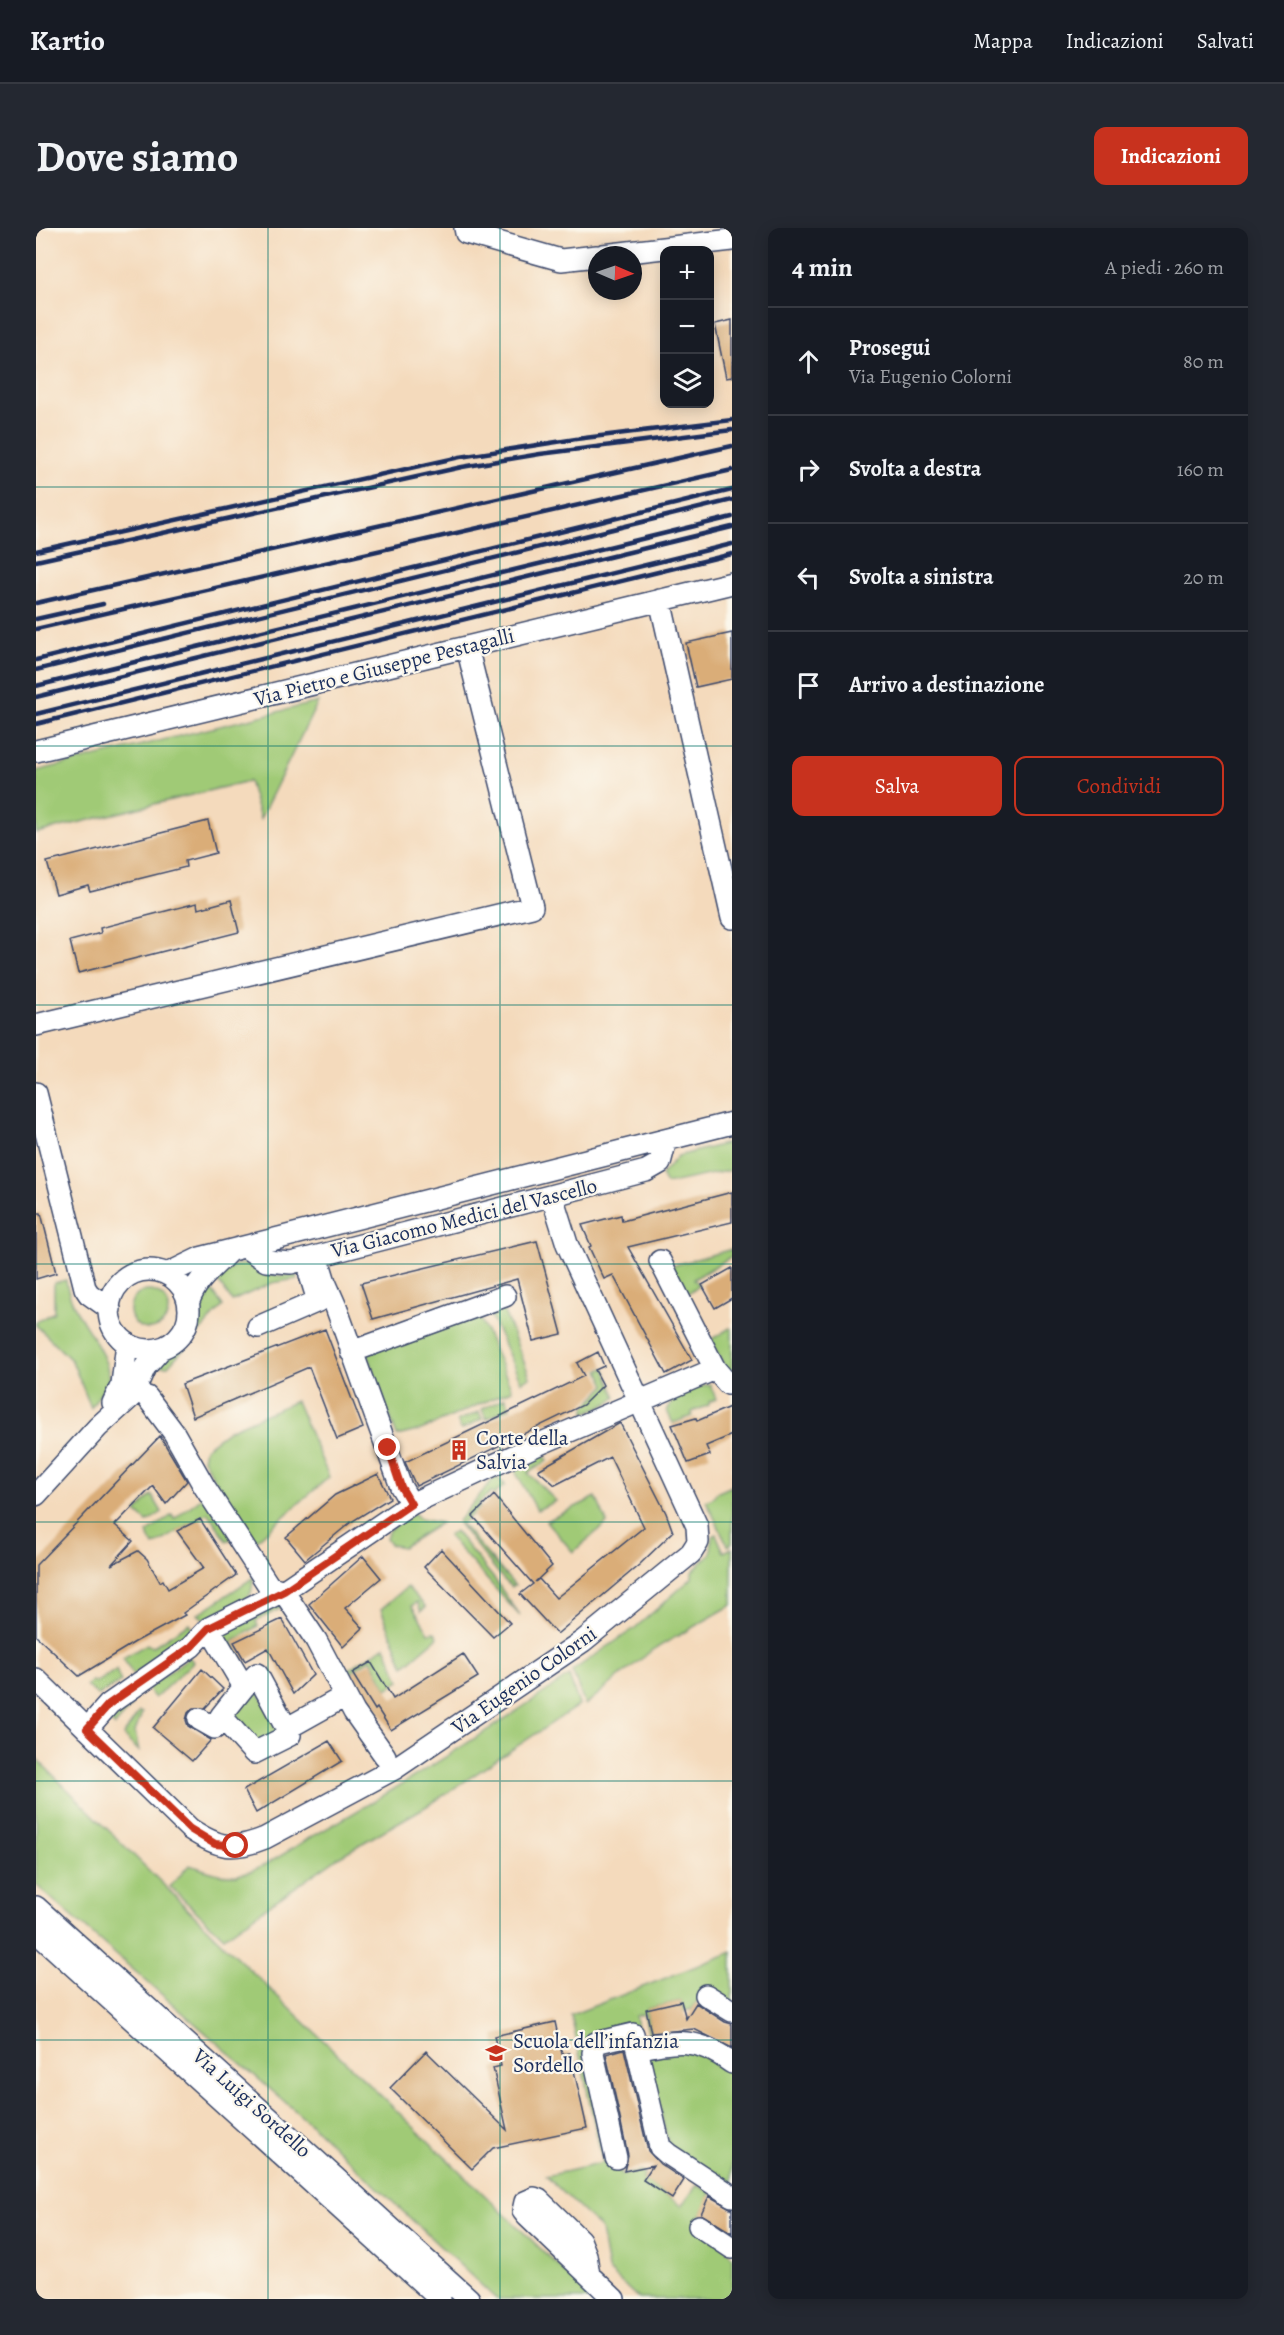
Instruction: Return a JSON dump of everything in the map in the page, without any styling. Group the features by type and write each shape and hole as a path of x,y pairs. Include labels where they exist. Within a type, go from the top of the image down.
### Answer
{"street":[{"path":"465,228 466,233 561,260 588,257"},
{"path":"642,250 732,240"},
{"name":"Via Pietro e Giuseppe Pestagalli","path":"36,751 732,583"},
{"path":"660,600 732,918"},
{"path":"36,1025 532,907 467,647"},
{"path":"36,1093 85,1288 88,1294 110,1309"},
{"name":"Via Giacomo Medici del Vascello","path":"167,1274 200,1258 732,1123"},
{"name":"Via Giacomo Medici del Vascello","path":"237,1249 274,1263 291,1263 311,1258 651,1169 660,1163 666,1140"},
{"name":"Via Eugenio Colorni","path":"36,1679 190,1829 215,1844 246,1846 393,1769 583,1641 681,1562 698,1542 697,1526 567,1244 552,1196"},
{"name":"Via Giacomo Medici del Vascello","path":"189,1301 202,1278 237,1249"},
{"path":"258,1327 318,1301 311,1258"},
{"path":"311,1258 351,1352 401,1487 411,1504"},
{"path":"36,1495 98,1427 132,1396 145,1367 162,1348 172,1343 183,1332 188,1322 189,1301 180,1284 167,1274 142,1270 124,1278 107,1280 90,1275 79,1259"},
{"path":"660,1262 715,1369 728,1384 732,1383"},
{"path":"124,1278 114,1292 110,1309 114,1328 127,1343 144,1349 162,1348"},
{"path":"351,1352 505,1296"},
{"path":"98,1427 122,1384 127,1343"},
{"path":"87,1729 109,1704 191,1647 209,1628 284,1591 411,1504 537,1445 715,1369"},
{"path":"147,1397 174,1433 204,1485 269,1586 284,1591 316,1640 354,1712 385,1756"},
{"path":"209,1628 244,1687"},
{"path":"199,1719 214,1728 221,1716 244,1687 257,1674 290,1735 254,1753 221,1716"},
{"path":"286,1729 345,1696"},
{"name":"Via Luigi Sordello","path":"36,1907 469,2299"},
{"name":"Via Luigi Sordello","path":"36,1932 440,2299"},
{"path":"706,1995 732,2011"},
{"path":"616,2158 593,2053 596,2043 633,2034 660,2146 732,2196"},
{"path":"637,2049 671,2042 696,2043 732,2062"},
{"path":"699,2226 732,2248"},
{"path":"589,2275 614,2299"}],"green space":[{"path":"318,702 260,819 249,781 36,833 36,771"},
{"path":"732,1142 732,1170 666,1184 661,1175 678,1156"},
{"path":"732,1249 732,1256 694,1279 699,1285 687,1294 671,1266"},
{"path":"246,1264 276,1275 296,1274 297,1279 272,1283 232,1301 217,1280 235,1265"},
{"path":"66,1280 72,1302 107,1368 109,1380 91,1408 72,1361 36,1325 36,1322 54,1312 54,1283"},
{"path":"207,1284 223,1306 168,1366 158,1366 190,1335"},
{"path":"149,1291 162,1297 168,1310 162,1323 149,1329 136,1323 130,1310 136,1297"},
{"path":"502,1307 530,1377 521,1382 489,1312"},
{"path":"478,1313 512,1390 421,1430 397,1436 367,1352"},
{"path":"730,1328 732,1330 732,1374 729,1375 710,1340"},
{"path":"605,1368 616,1397 609,1403 585,1413 585,1407 606,1385 599,1370"},
{"path":"710,1384 716,1399 709,1402 709,1405 692,1412 692,1416 673,1423 667,1411 674,1399 690,1389"},
{"path":"505,1398 510,1408 486,1419 482,1409"},
{"path":"296,1401 329,1477 252,1544 203,1459 205,1448 229,1430"},
{"path":"479,1412 482,1419 461,1430 457,1421"},
{"path":"543,1451 547,1461 528,1473 556,1501 537,1510 516,1473 515,1467"},
{"path":"494,1478 498,1478 505,1485 494,1495 491,1492 478,1504 480,1507 461,1524 515,1586 512,1587 458,1521"},
{"path":"732,1486 732,1543 728,1546 706,1501 713,1498 716,1493"},
{"path":"152,1495 162,1512 147,1522 136,1512"},
{"path":"205,1495 233,1538 227,1541 208,1513 154,1546 147,1533 172,1515 174,1519"},
{"path":"596,1497 607,1523 573,1552 546,1521"},
{"path":"414,1513 420,1519 441,1523 403,1547 391,1545 386,1538 389,1530"},
{"path":"455,1531 495,1580 520,1616 448,1536"},
{"path":"716,1534 724,1552 732,1548 732,1605 651,1651 585,1705 572,1671 635,1628 692,1578 692,1572 711,1553 712,1536"},
{"path":"254,1577 251,1593 246,1599 205,1620 198,1614"},
{"path":"407,1587 426,1607 421,1611 417,1602 412,1606 429,1633 435,1632 438,1637 404,1666 381,1609"},
{"path":"278,1600 287,1605 256,1621 258,1626 232,1642 250,1673 226,1652 223,1628"},
{"path":"189,1623 192,1628 190,1637 133,1675 123,1658 147,1644 152,1647"},
{"path":"385,1646 400,1681 387,1689 371,1659 350,1673 355,1682 345,1686 341,1674"},
{"path":"189,1657 193,1662 155,1698 147,1689"},
{"path":"116,1670 121,1682 98,1695 86,1686 92,1681 95,1683"},
{"path":"569,1676 579,1705 432,1803 340,1856 224,1937 170,1887 189,1865 218,1874 230,1875 245,1873 263,1866 407,1781"},
{"path":"255,1685 280,1731 257,1749 227,1718"},
{"path":"361,1691 373,1712 371,1714 374,1719 367,1723 352,1695"},
{"path":"128,1703 131,1706 115,1726 108,1721"},
{"path":"139,1712 142,1713 135,1732 139,1751 123,1736"},
{"path":"36,1758 225,1946 593,2299 496,2299 308,2122 36,1885"},
{"path":"732,1952 732,2002 700,1998 692,2009 684,2011 681,2001 646,2009 652,2038 650,2040 644,2014 635,2016 637,2028 587,2040 621,2175 640,2172 644,2174 643,2180 682,2206 697,2185 712,2192 700,2217 732,2257 732,2299 639,2299 608,2270 601,2229 546,2176 603,2163 571,2015"},
{"path":"672,2044 732,2068 732,2182 729,2188 670,2150 646,2056 671,2054"}],"building":[{"path":"732,320 732,377 726,378 715,324"},
{"path":"732,633 732,679 696,687 686,643"},
{"path":"208,821 216,853 185,861 186,867 90,891 88,885 56,894 47,862"},
{"path":"231,900 239,932 78,973 70,941 101,933 100,928 197,903 198,909"},
{"path":"732,1192 732,1222 628,1247 692,1360 666,1374 613,1275 604,1279 589,1247 591,1246 582,1225 621,1215 622,1221"},
{"path":"36,1213 41,1213 56,1273 36,1279"},
{"path":"537,1241 562,1334 533,1341 517,1279 373,1319 361,1283"},
{"path":"732,1268 732,1298 715,1308 702,1285"},
{"path":"325,1329 363,1428 337,1439 309,1367 193,1417 182,1384"},
{"path":"598,1352 604,1366 595,1370 603,1385 583,1405 416,1486 405,1462 584,1376 577,1363"},
{"path":"732,1406 732,1435 706,1446 710,1455 688,1463 672,1425 696,1418 697,1421"},
{"path":"620,1423 666,1513 673,1532 639,1565 557,1634 520,1594 533,1584 473,1516 494,1495 552,1566 535,1582 539,1579 556,1598 644,1527 610,1457 555,1485 538,1470"},
{"path":"160,1436 187,1481 166,1504 153,1486 115,1525 133,1541 111,1565 138,1551 147,1559 160,1582 163,1580 168,1589 204,1568 177,1531 200,1519 236,1575 183,1613 185,1615 79,1676 36,1636 36,1565"},
{"path":"378,1474 390,1498 351,1522 305,1560 286,1537 335,1495"},
{"path":"441,1549 510,1623 493,1637 424,1567"},
{"path":"363,1556 381,1578 345,1608 363,1628 343,1647 309,1604"},
{"path":"282,1619 313,1675 293,1694 268,1648 245,1661 234,1642"},
{"path":"463,1654 478,1677 391,1730 377,1708 375,1710 352,1673 371,1662 393,1699"},
{"path":"202,1669 223,1689 205,1708 193,1708 188,1713 186,1720 188,1726 211,1740 192,1761 153,1728"},
{"path":"329,1741 342,1761 256,1813 244,1790"},
{"path":"681,2001 686,2019 696,2003 732,2024 732,2048 694,2029 651,2033 646,2009"},
{"path":"555,2022 562,2054 570,2053 587,2128 493,2148 472,2169 390,2088 426,2051 507,2130 493,2068 501,2066 494,2036"},
{"path":"624,2049 648,2151 660,2164 684,2180 672,2199 643,2180 653,2165 624,2171 628,2155 606,2054"},
{"path":"709,2196 732,2209 732,2233 701,2214"}],"railway":[{"path":"36,551 460,457 576,439 732,420"},
{"path":"36,561 462,467 540,454 732,430"},
{"path":"36,603 732,446"},
{"path":"36,629 732,470"},
{"path":"36,660 732,490"},
{"path":"36,670 732,500"},
{"path":"36,686 732,517"},
{"path":"36,697 732,527"},
{"path":"36,714 732,544"},
{"path":"36,724 732,554"},
{"path":"36,619 103,604"}],"place":[{"name":"Corte della Salvia","path":"459,1450"},
{"name":"Scuola dell’infanzia Sordello","path":"496,2053"}],"route":[{"path":"236,1846 215,1844 190,1829 87,1729 109,1704 191,1647 209,1628 284,1591 411,1504 401,1487 388,1448"}]}
